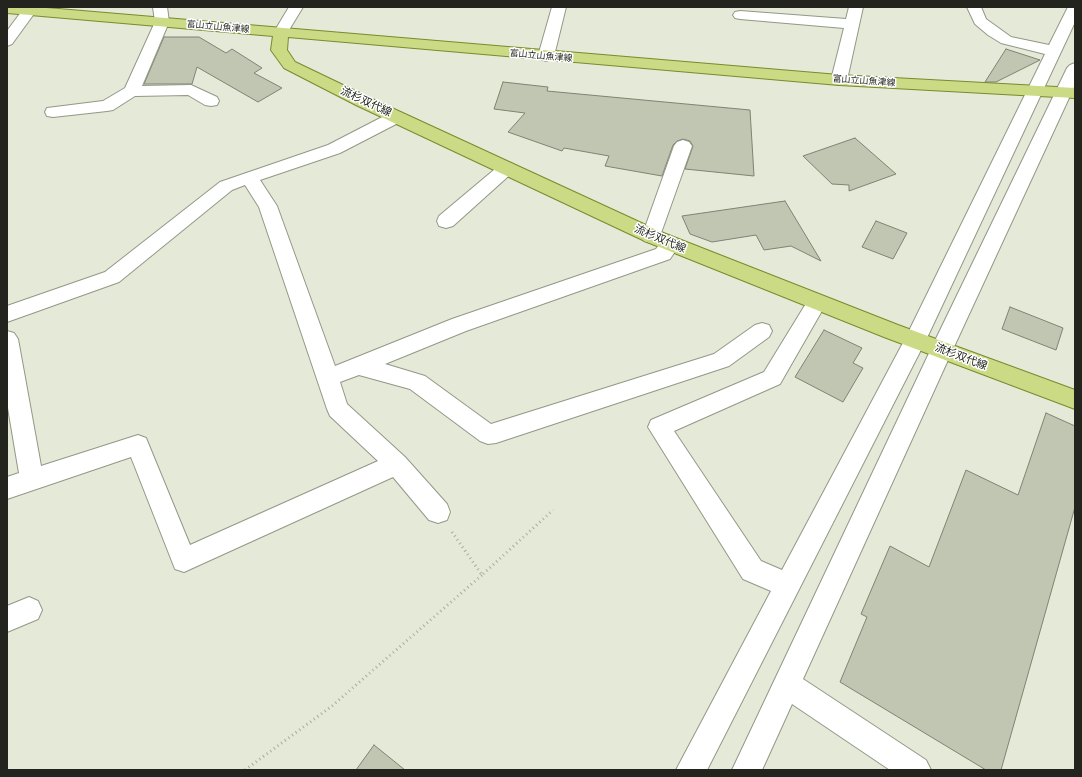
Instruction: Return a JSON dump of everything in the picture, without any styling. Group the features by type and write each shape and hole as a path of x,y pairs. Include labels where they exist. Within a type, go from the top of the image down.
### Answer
{"main road":[{"name":"富山立山魚津線","path":"7,9 29,11 161,14 281,32 546,56 838,80 1069,93"},
{"name":"流杉双代線","path":"281,32 279,50 289,65 396,117 651,236 915,340 1075,400"}],"street":[{"path":"281,32 296,7"},
{"path":"546,56 559,7"},
{"path":"838,80 856,7"},
{"path":"974,7 980,20 993,32 1006,40 1053,51"},
{"path":"691,770 915,340 1075,7"},
{"path":"7,41 29,11"},
{"path":"132,91 161,14"},
{"path":"740,15 852,24"},
{"path":"747,770 788,685 942,349 1069,93 1075,68"},
{"path":"53,112 107,106 132,91 191,90 211,101"},
{"path":"7,314 112,277 226,186 334,149 396,117"},
{"path":"651,236 683,146"},
{"path":"446,221 507,168"},
{"path":"249,177 268,206 338,409 397,464 438,512"},
{"path":"328,378 459,325 663,254 670,244"},
{"path":"788,586 752,570 659,427 772,378 817,302"},
{"path":"359,366 417,382 488,434 496,434 721,360 762,331"},
{"path":"7,338 32,480"},
{"path":"7,488 138,445 184,560 397,464"},
{"path":"788,685 916,770"}],"path":[{"path":"245,770 332,706 482,575 553,510"},
{"path":"438,512 482,575"}],"building":[{"path":"164,37 199,37 226,53 232,49 262,68 254,73 282,88 258,102 197,67 192,84 144,84"},
{"path":"1006,49 1040,60 996,82 985,82"},
{"path":"503,82 548,87 547,91 750,110 754,176 685,169 693,146 690,141 683,139 677,141 673,145 662,176 605,166 609,156 564,148 562,151 508,132 525,113 494,109"},
{"path":"855,138 896,174 849,191 849,185 832,184 803,156"},
{"path":"785,201 821,261 791,246 764,250 756,235 712,242 690,234 682,216"},
{"path":"876,221 907,233 893,259 862,247"},
{"path":"1010,307 1063,328 1056,350 1002,329"},
{"path":"824,330 862,348 853,363 863,368 843,402 795,377"},
{"path":"1046,413 1075,426 1075,507 1001,770 986,770 840,682 867,617 861,614 890,546 929,567 966,470 1018,495"},
{"path":"374,745 405,770 356,770"}]}
